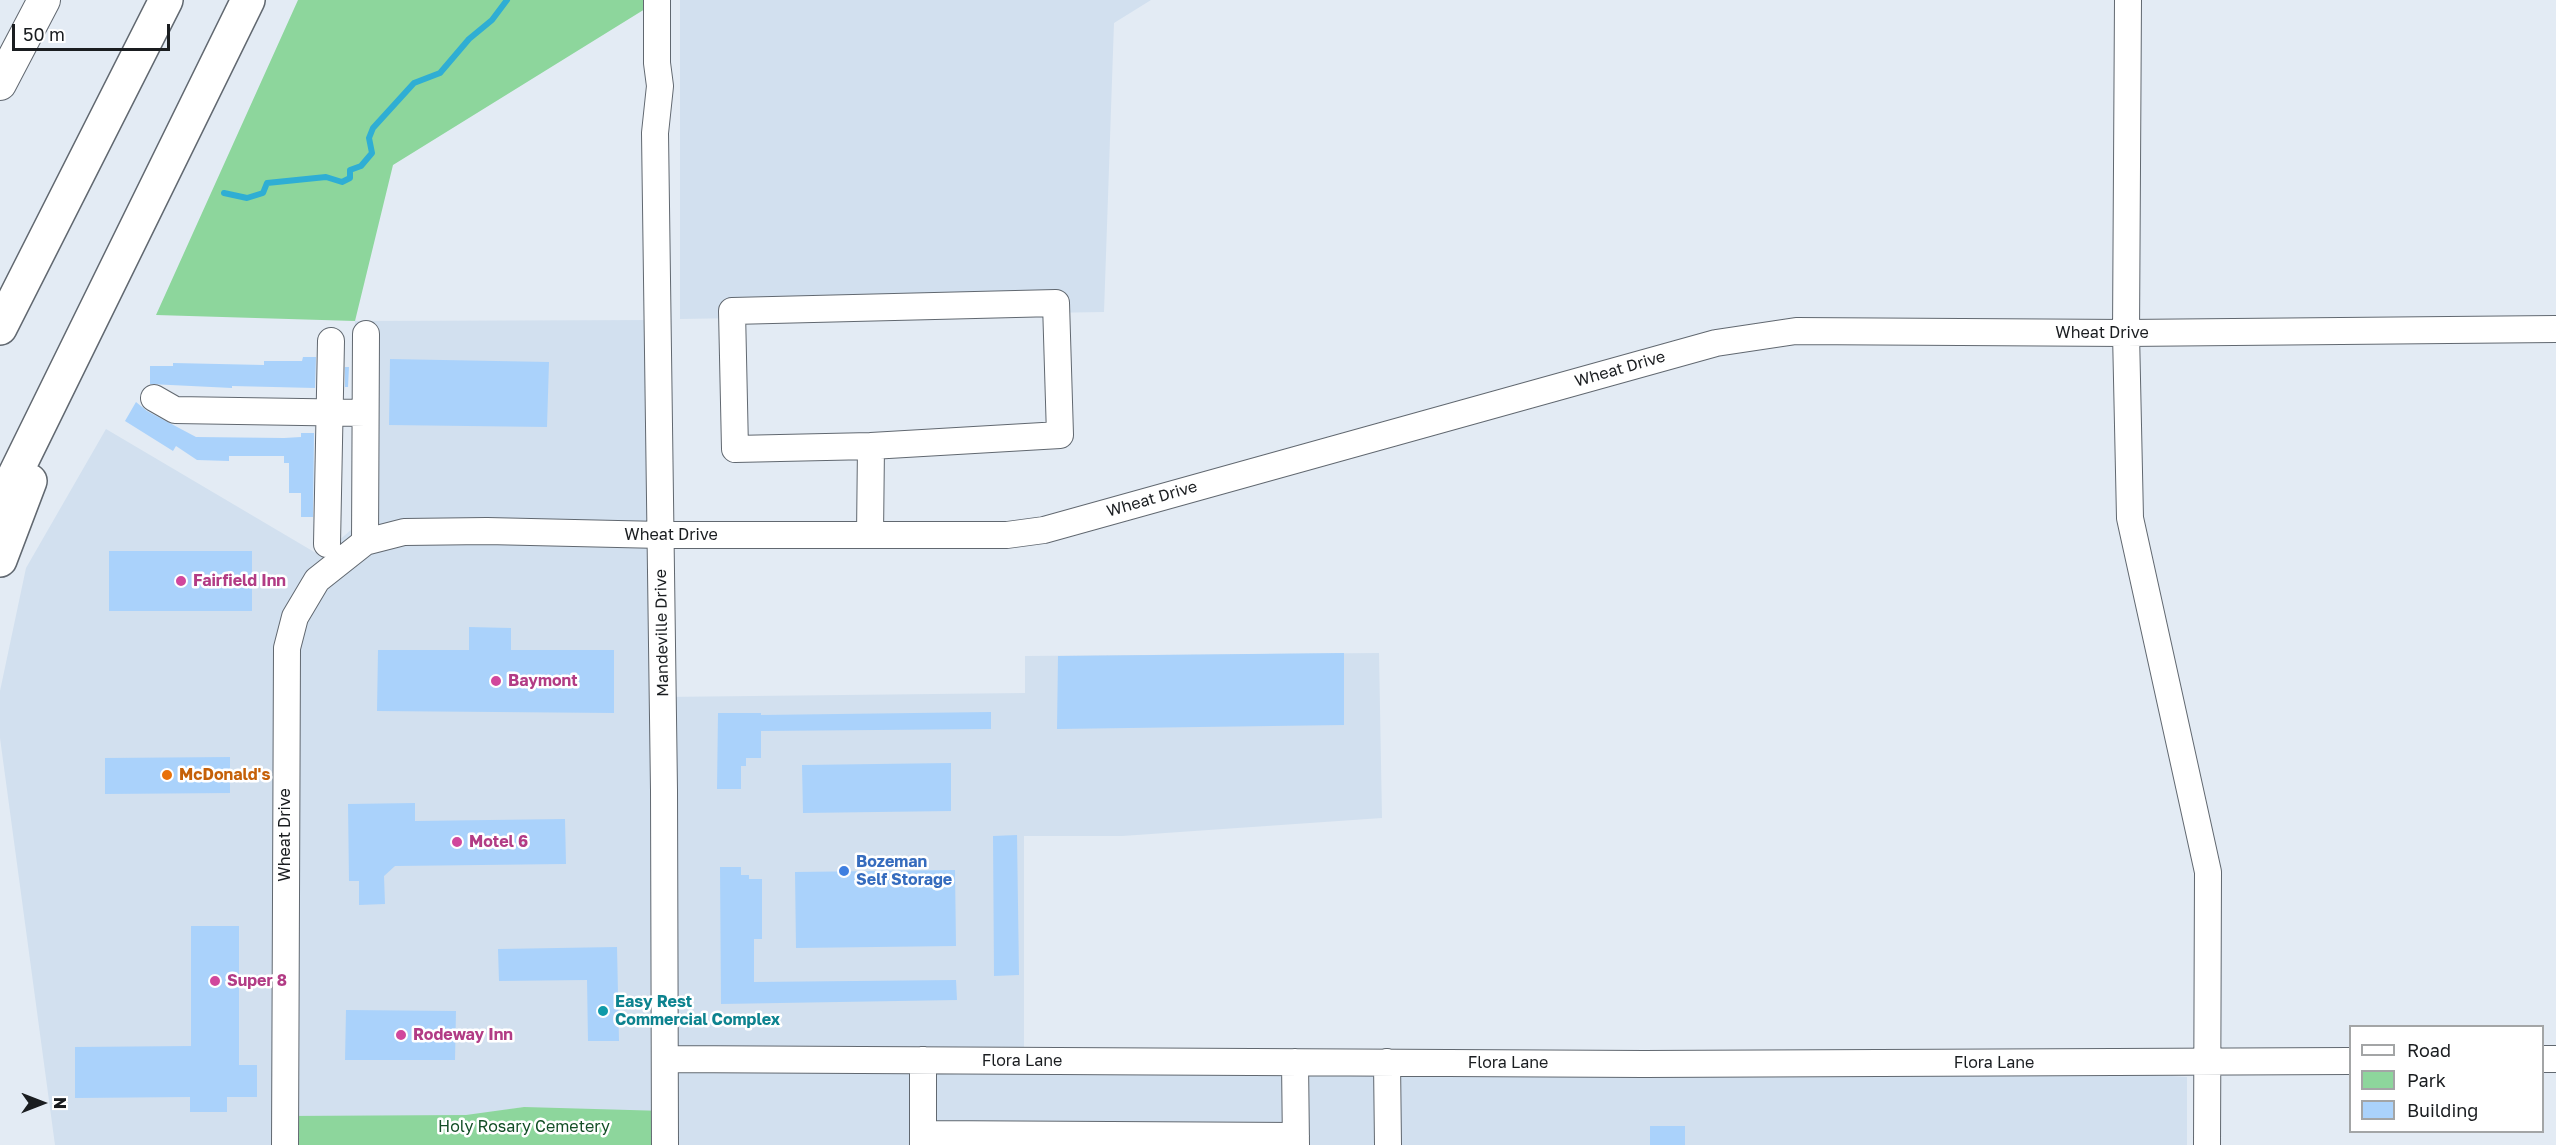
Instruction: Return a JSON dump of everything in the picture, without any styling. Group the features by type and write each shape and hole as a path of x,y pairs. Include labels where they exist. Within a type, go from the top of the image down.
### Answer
{"highway":[{"path":"0,328 166,0"},
{"path":"0,505 248,0"},
{"path":"0,561 90,321"}],"main road":[{"path":"0,84 44,0"}],"street":[{"name":"Mandeville Drive","path":"657,0 657,63 660,86 655,133 661,535 665,1145"},
{"path":"2128,0 2126,333 2130,518 2208,872 2207,1145"},
{"path":"1056,303 1060,435 871,446 735,449 732,311 1056,303"},
{"name":"Wheat Drive","path":"285,1145 287,648 295,617 317,580 364,542 404,532 1007,535 1044,530 1716,343 1749,336 1796,331 2126,333 2556,329"},
{"path":"364,542 366,334"},
{"path":"327,544 331,340"},
{"path":"154,398 175,410 365,413"},
{"path":"870,535 871,446"},
{"name":"Flora Lane","path":"665,1059 1296,1062 2207,1063 2349,1061"},
{"path":"923,1060 923,1139 1296,1140 1296,1062"},
{"path":"1388,1062 1388,1145"}],"shaded area":[{"path":"680,0 1151,0 1114,23 1104,312 680,319"},
{"path":"658,320 662,697 1025,693 1025,656 1379,653 1382,818 1122,836 1024,836 1024,1061 2108,1072 2187,1077 2187,1145 665,1145 524,1107 285,1145 55,1145 0,738 0,691 26,568 106,429 321,556 352,529 355,321"}],"green space":[{"path":"298,0 645,0 645,9 393,165 355,321 156,315"},
{"name":"Holy Rosary Cemetery","path":"524,1107 665,1111 665,1145 285,1145 285,1116 466,1115"}],"building":[{"path":"303,357 316,357 315,388 232,386 232,388 150,384 150,366 173,366 173,363 264,365 264,361 302,361"},
{"path":"390,359 549,362 547,427 389,425"},
{"path":"345,367 349,367 348,387 345,387"},
{"path":"136,402 147,411 196,437 284,438 301,437 301,433 314,433 313,517 301,517 301,493 289,493 289,463 284,463 284,456 229,456 229,461 197,460 176,446 173,451 125,421"},
{"name":"Fairfield Inn","path":"109,551 252,551 252,611 109,611"},
{"name":"Baymont","path":"469,627 511,628 511,650 614,650 614,713 377,711 378,650 469,650"},
{"path":"1344,653 1344,725 1057,729 1058,656"},
{"path":"991,712 991,729 761,731 761,758 746,758 746,766 741,766 741,789 717,789 718,713 761,713 761,715"},
{"name":"McDonald's","path":"230,757 230,793 105,794 105,758"},
{"path":"951,763 951,811 803,813 802,765"},
{"name":"Motel 6","path":"415,803 415,821 565,819 566,864 395,866 384,876 385,904 359,905 359,881 349,881 348,804"},
{"path":"1017,835 1019,975 994,976 993,836"},
{"path":"720,867 741,867 741,875 749,875 749,879 762,879 762,939 754,939 754,982 956,980 957,1000 721,1004"},
{"path":"955,870 956,946 796,948 795,872"},
{"name":"Super 8","path":"191,926 239,926 239,1065 257,1065 257,1097 227,1097 227,1112 190,1112 190,1097 75,1098 75,1047 191,1046"},
{"name":"Easy Rest Commercial Complex","path":"617,947 619,1041 588,1041 587,980 499,981 498,949"},
{"name":"Rodeway Inn","path":"346,1010 456,1011 455,1060 345,1060"},
{"path":"1650,1126 1685,1126 1685,1145 1650,1145"}],"waterway":[{"path":"224,193 247,198 263,193 267,183 326,177 342,182 350,178 350,170 361,166 372,153 369,138 373,128 414,83 440,73 469,39 492,20 507,0"}],"place":[{"name":"Fairfield Inn","path":"181,581"},
{"name":"Baymont","path":"496,681"},
{"name":"McDonald's","path":"167,775"},
{"name":"Motel 6","path":"457,842"},
{"name":"Bozeman Self Storage","path":"844,871"},
{"name":"Super 8","path":"215,981"},
{"name":"Easy Rest Commercial Complex","path":"603,1011"},
{"name":"Rodeway Inn","path":"401,1035"}]}
